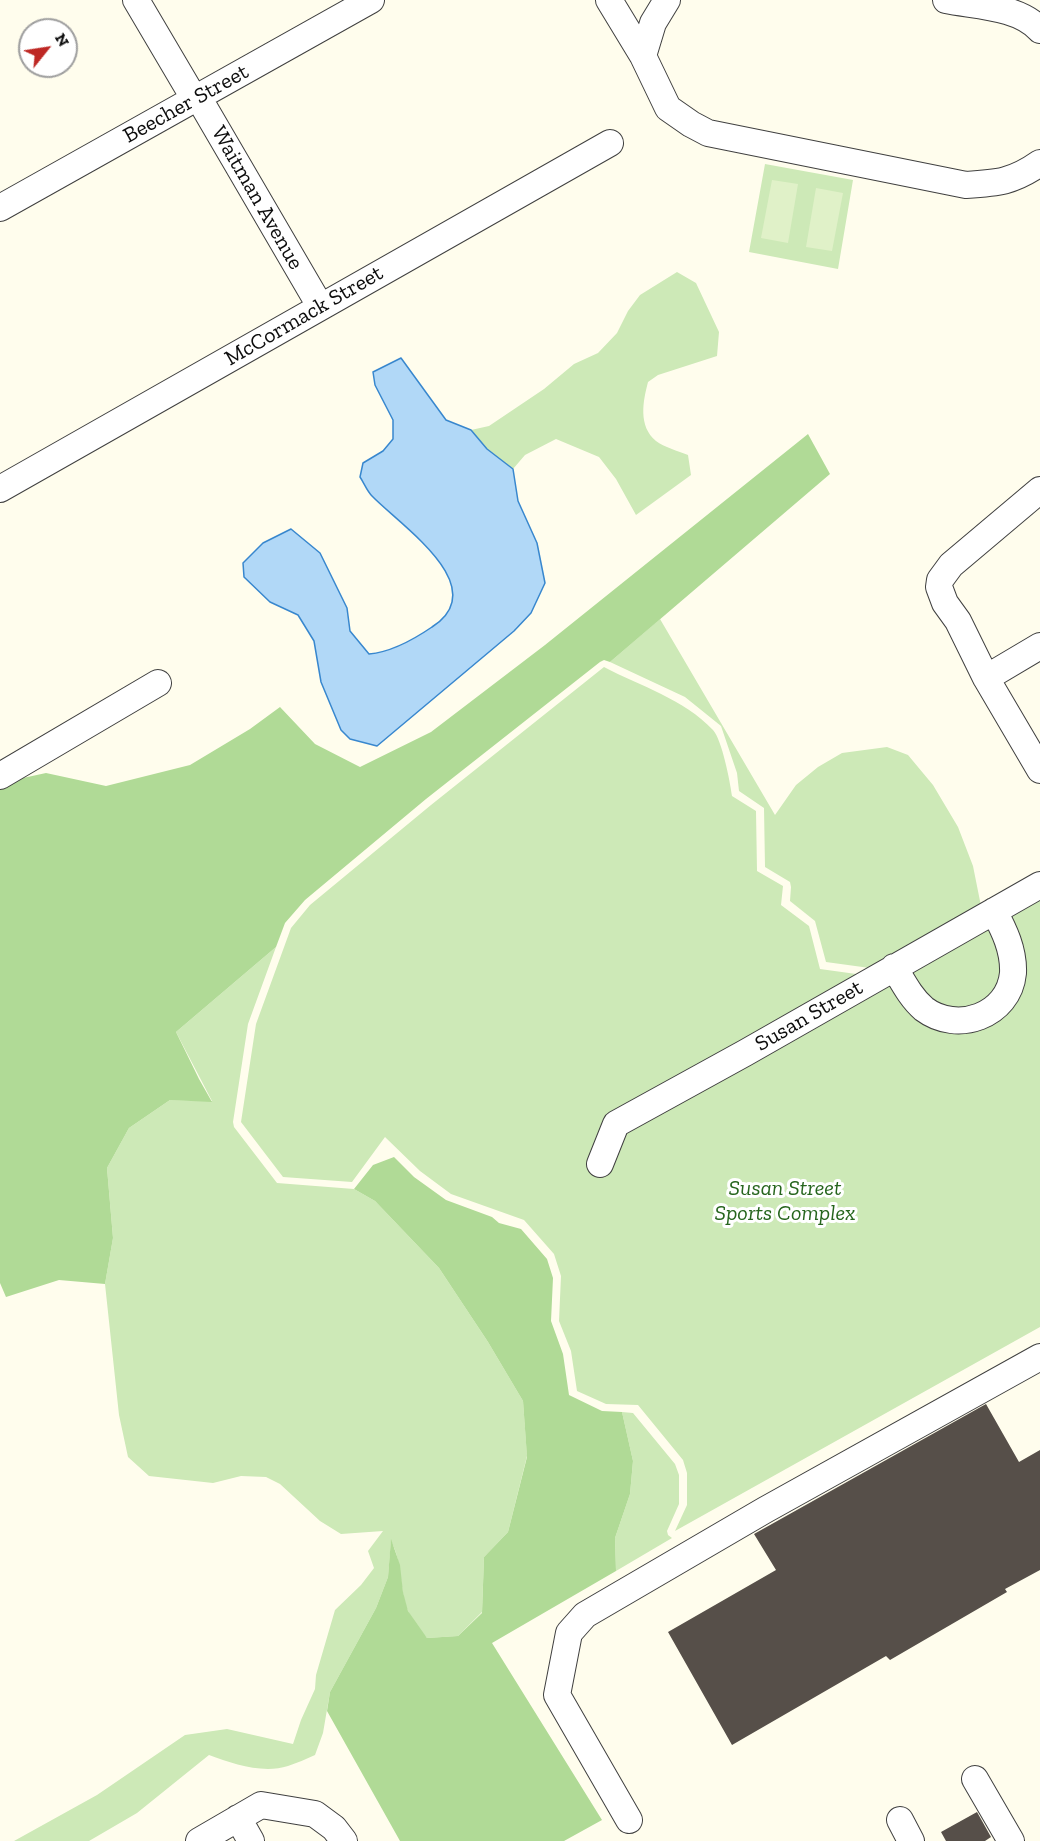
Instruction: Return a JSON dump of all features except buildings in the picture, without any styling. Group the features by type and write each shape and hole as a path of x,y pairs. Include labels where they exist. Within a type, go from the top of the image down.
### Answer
{"street":[{"name":"Waitman Avenue","path":"136,0 195,99 201,102 320,306"},
{"name":"Beecher Street","path":"0,208 371,0"},
{"path":"609,0 643,56 668,108 708,133 966,184 1002,182 1026,172 1040,162"},
{"path":"643,56 653,23 667,0"},
{"path":"946,0 1009,12 1034,23 1040,30"},
{"name":"McCormack Street","path":"0,489 609,143"},
{"path":"1040,490 951,564 940,580 939,587 945,603 958,621 986,678 1040,770"},
{"path":"986,678 1040,646"},
{"path":"2,771 158,683"},
{"name":"Susan Street","path":"600,1164 616,1124 1040,885"},
{"path":"894,967 913,997 933,1014 957,1021 971,1020 992,1010 1007,991 1013,975 1013,960 1008,939 994,911"},
{"path":"629,1820 557,1695 568,1633 585,1615 765,1510 1040,1357"},
{"path":"975,1779 1011,1841"},
{"path":"199,1841 261,1805 293,1809 315,1815 334,1828 344,1841"},
{"path":"238,1818 251,1841"}],"green space":[{"path":"765,164 853,180 838,269 749,252"},
{"path":"772,180 798,184 788,243 761,238"},
{"path":"816,188 843,193 832,251 806,247"},
{"path":"677,272 696,283 719,332 717,356 658,375 648,382 643,413 646,428 656,441 688,455 691,475 636,515 616,479 599,457 556,439 525,455 513,469 487,449 471,430 489,426 544,389 574,364 598,353 617,333 628,311 640,295"},
{"path":"808,434 830,474 610,662 604,660 600,662 426,799 305,900 285,923 276,947 176,1032 212,1102 170,1100 129,1128 107,1168 113,1238 105,1284 59,1280 6,1297 0,1283 0,783 46,773 106,786 190,765 250,729 280,707 315,744 360,767 431,732 545,645"},
{"path":"660,619 775,815 796,785 818,767 842,753 887,747 908,755 933,785 958,827 973,866 981,906 877,969 826,962 815,921 790,901 790,882 765,867 764,808 739,791 737,773 721,726 685,697 610,662"},
{"name":"Susan Street Sports Complex","path":"604,667 675,701 713,730 722,751 732,796 756,811 757,871 783,886 781,905 809,926 820,969 878,977 1040,885 1040,1327 675,1531 687,1505 687,1473 683,1460 638,1405 606,1404 577,1391 571,1351 559,1321 561,1276 554,1254 524,1220 451,1194 420,1171 385,1137 352,1182 283,1177 241,1122 256,1024 291,928 310,905"},
{"path":"276,947 248,1024 234,1127 277,1183 354,1189 375,1201 439,1268 488,1342 523,1401 527,1456 508,1532 484,1557 482,1612 458,1636 427,1638 414,1622 405,1602 395,1549 391,1541 388,1577 376,1608 330,1692 323,1733 315,1755 288,1766 268,1769 238,1765 209,1755 137,1813 89,1841 14,1841 97,1795 185,1735 227,1729 293,1744 315,1689 316,1675 335,1610 361,1585 374,1568 368,1551 383,1531 341,1534 320,1521 280,1484 266,1477 241,1476 213,1483 149,1476 128,1457 119,1415 105,1284 113,1238 107,1168 129,1128 170,1100 212,1101 176,1032"},
{"path":"394,1157 414,1177 446,1200 492,1217 499,1223 521,1229 547,1259 553,1278 551,1321 563,1354 569,1395 602,1411 622,1412 633,1461 630,1494 615,1538 616,1571 492,1643 602,1820 564,1841 400,1841 327,1711 330,1692 376,1608 388,1577 391,1539 400,1565 408,1611 427,1638 458,1636 482,1613 484,1557 508,1532 527,1457 523,1401 488,1342 439,1268 375,1201 354,1189 373,1165"},
{"path":"622,1412 633,1413 675,1464 679,1475 679,1504 667,1531 672,1538 616,1571 615,1538 630,1494 633,1461"}],"water":[{"path":"401,358 446,420 471,430 487,449 513,469 518,501 537,543 545,583 531,613 514,631 377,746 350,739 341,730 321,682 314,641 298,615 270,602 244,577 243,563 263,543 291,529 320,553 347,608 350,631 369,654 386,651 410,641 432,627 448,611 453,594 448,576 420,540 372,496 360,477 363,463 383,451 393,439 393,420 375,385 373,372"}]}
